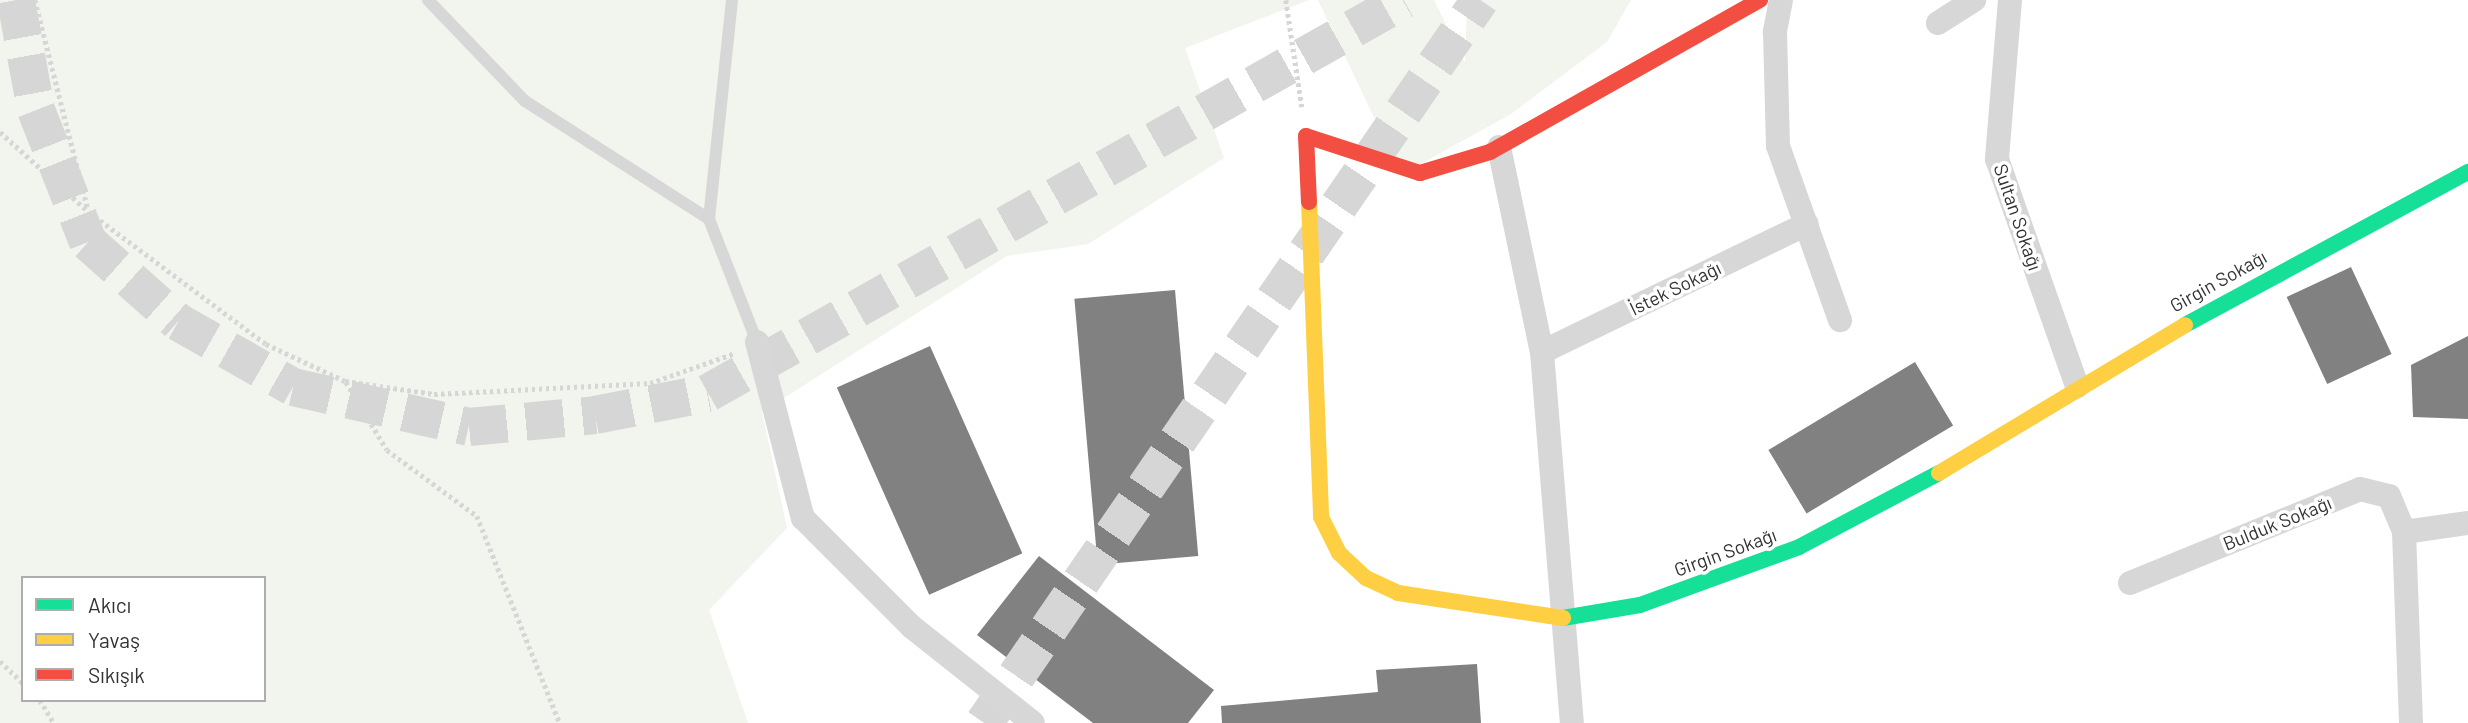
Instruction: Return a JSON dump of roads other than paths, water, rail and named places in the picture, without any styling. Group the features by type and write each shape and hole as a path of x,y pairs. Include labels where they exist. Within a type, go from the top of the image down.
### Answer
{"street":[{"path":"1572,723 1560,618 1542,352 1499,147 1760,0"},
{"path":"1781,0 1776,32 1779,146 1840,320"},
{"path":"1938,23 1974,0"},
{"name":"Sultan Sokağı","path":"2010,0 1997,159 2077,386"},
{"name":"Girgin Sokağı","path":"1499,147 1420,173 1306,136 1321,517 1328,537 1351,566 1398,593 1560,618 1640,605 1799,547 1903,495 2077,386 2248,287 2468,172"},
{"name":"İstek Sokağı","path":"1542,352 1807,224"},
{"path":"757,342 803,518 912,627 1033,723"},
{"name":"Bulduk Sokağı","path":"2130,583 2360,489 2389,496 2404,532"},
{"path":"2411,723 2404,532 2468,523"}],"lane":[{"path":"428,0 525,101 709,219"},
{"path":"732,0 709,219 757,342"}],"tunnel":[{"path":"16,0 36,110 88,242 178,322 293,387 469,427 595,415 708,393 1404,0"},
{"path":"984,723 1480,0"}]}
